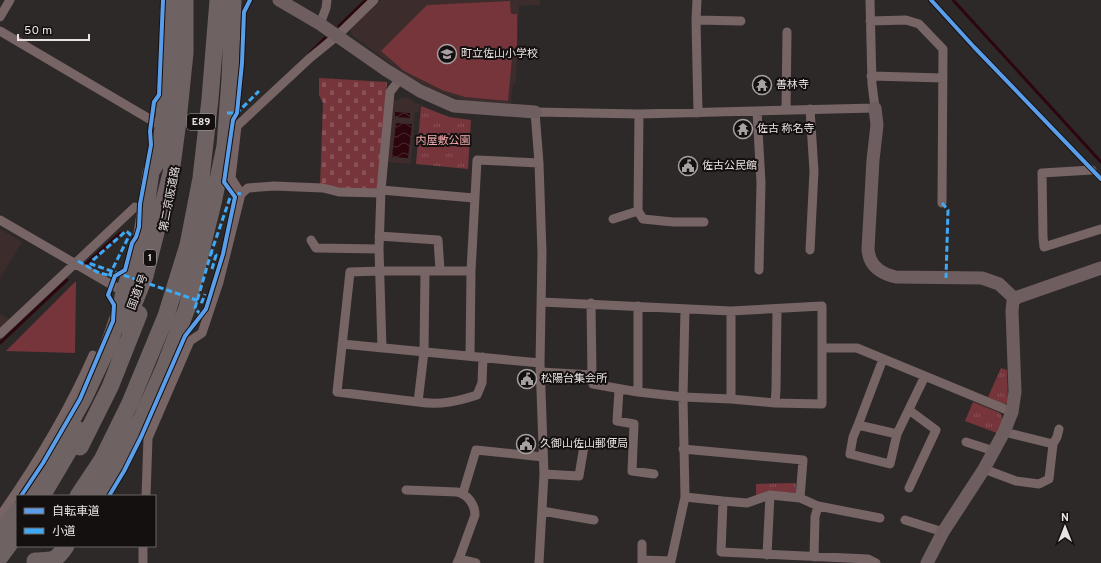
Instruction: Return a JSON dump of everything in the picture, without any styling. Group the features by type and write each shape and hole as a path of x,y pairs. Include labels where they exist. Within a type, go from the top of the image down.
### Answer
{"highway":[{"path":"145,276 153,228 151,204 164,127 168,68 168,13 170,0"},
{"path":"175,0 176,17 185,53"},
{"name":"国道1号","path":"43,495 68,452 109,366 145,276 171,173 185,53 185,0"},
{"name":"第二京阪道路","path":"53,495 82,443 110,387 134,329 154,268 166,224 175,182 188,74 191,0"},
{"name":"第二京阪道路","path":"74,495 94,461 119,413 144,356 164,300 181,243 191,196 200,137 205,85 209,0"},
{"path":"79,495 102,460 130,402 166,316 190,237 201,178 210,100 218,0"},
{"path":"98,495 142,418 164,368 187,308 225,146 230,79 233,0"},
{"path":"210,100 230,79"},
{"path":"28,495 53,454 84,398 108,347 141,241 151,172 159,158"},
{"path":"0,534 12,519"},
{"path":"0,557 12,519"},
{"path":"5,563 17,547"},
{"path":"34,558 44,547"},
{"path":"34,558 50,560 58,558 65,547"}],"street":[{"path":"0,17 10,0"},
{"path":"279,0 320,24 400,79 420,91 454,106 535,112 639,114 875,108"},
{"path":"320,24 326,8 327,0"},
{"path":"241,194 231,178 238,126 310,58 337,36 374,0"},
{"path":"697,0 698,113"},
{"path":"870,0 872,76 877,125 873,160 868,249 870,258 874,266 884,274 896,277 985,278 999,284 1015,299"},
{"path":"696,20 741,21"},
{"path":"870,21 906,20 919,24 943,49 942,202"},
{"path":"0,31 164,127"},
{"path":"786,110 787,32"},
{"path":"872,76 943,78"},
{"path":"382,348 379,249 381,191 390,92 400,79"},
{"path":"810,109 814,171 810,250"},
{"path":"757,111 761,183 759,270"},
{"path":"535,112 539,163 542,253 541,368 544,474 539,563"},
{"path":"639,114 638,211 643,219 673,222 704,222"},
{"path":"470,356 471,271 477,160 539,163"},
{"path":"1092,170 1042,173 1044,247 1101,229"},
{"path":"146,495 148,438 190,341 202,333 219,282 241,194 248,188 274,186 323,188 339,192 381,191 474,198"},
{"path":"0,334 135,207"},
{"path":"613,219 638,211"},
{"path":"0,220 124,292"},
{"path":"379,236 438,240 440,270"},
{"path":"311,240 316,248 379,249"},
{"path":"1015,299 1101,268"},
{"path":"471,271 440,270 350,272 337,392 434,404 458,401 477,395 482,383 483,357"},
{"path":"418,402 424,352 425,271"},
{"path":"927,563 943,532 984,469 1004,432 1012,412 1014,392 1012,308 1015,299"},
{"path":"542,302 591,303 731,311 822,306 822,404 775,403 683,397 619,390 592,384 591,303"},
{"path":"638,306 638,392"},
{"path":"642,544 642,561 672,561 685,497 683,397 684,309"},
{"path":"775,403 777,309"},
{"path":"731,311 731,399"},
{"path":"342,344 483,357 541,368 592,375"},
{"path":"822,348 857,348 1012,412"},
{"path":"20,495 25,482 48,444 79,387 93,355"},
{"path":"883,359 853,437 850,454 890,464 897,434 925,376"},
{"path":"619,390 617,421 634,424 632,471 654,474"},
{"path":"909,410 936,430 909,488"},
{"path":"858,425 897,434"},
{"path":"984,469 1016,481 1039,484 1049,479 1053,444 1059,429"},
{"path":"1004,432 1053,444"},
{"path":"966,442 994,451"},
{"path":"544,474 579,476 584,446"},
{"path":"684,449 803,460 800,498"},
{"path":"463,493 476,450 543,456"},
{"path":"406,490 463,493 472,503 475,510 475,515 458,561 476,563"},
{"path":"685,497 747,503 770,496 800,498 818,506 880,518"},
{"path":"767,555 770,496"},
{"path":"723,501 721,552 868,559 876,563"},
{"path":"814,557 815,516 818,506"},
{"path":"12,519 16,508"},
{"path":"542,511 594,520"},
{"path":"905,520 943,532"},
{"path":"143,547 143,563"}],"shaded area":[{"name":"町立佐山小学校","path":"381,0 540,0 540,5 519,6 516,83 513,83 511,104 462,100 430,88 403,73 352,35 350,29"},
{"path":"403,97 410,98 416,104 420,104 419,112 415,112 411,164 387,162 393,101"},
{"path":"0,229 22,242 0,279"},
{"path":"0,314 10,320 0,329"}],"green space":[{"name":"町立佐山小学校","path":"510,1 511,14 517,14 517,58 512,58 508,101 465,97 442,90 404,71 381,51 427,5"},
{"path":"319,78 387,82 376,191 320,186 323,103 319,95"},
{"name":"内屋敷公園","path":"421,106 449,117 471,120 468,169 416,164"},
{"path":"76,281 75,353 6,351"},
{"path":"1001,368 1007,370 1008,403 1003,404 988,397"},
{"path":"973,402 1000,413 1003,419 997,433 965,421"},
{"path":"796,483 796,493 778,492 756,495 756,484"}],"water":[{"path":"395,112 410,113 410,118 395,117"},
{"path":"396,123 412,124 408,158 392,157"}],"waterway":[{"path":"339,26 366,0"},
{"path":"953,0 1101,162"},
{"path":"309,54 325,38"},
{"path":"86,264 120,233"},
{"path":"0,343 67,280"}],"marked path":[{"path":"227,113 237,113 259,91"},
{"path":"212,269 216,255 211,253 232,192 241,194"},
{"path":"942,203 948,210 946,278"},
{"path":"109,276 130,234 126,231 93,260 91,264 202,302 205,294"},
{"path":"201,315 195,308 211,253"},
{"path":"78,261 99,273 113,276"}],"cycle path":[{"path":"22,495 43,463 80,399 113,321 114,305 108,295 115,276 125,270 132,243 136,237 139,227 140,204 151,145 150,131 154,102 159,95 163,0"},
{"path":"110,495 124,471 141,437 185,336 206,309 223,254 235,197 224,182 233,120 237,113 242,63 244,12 250,0"},
{"path":"931,0 1101,179"}],"place":[{"name":"町立佐山小学校","path":"447,54"},
{"name":"善林寺","path":"762,85"},
{"name":"佐古 称名寺","path":"743,129"},
{"name":"佐古公民館","path":"688,166"},
{"name":"松陽台集会所","path":"527,379"},
{"name":"久御山佐山郵便局","path":"526,444"}]}
